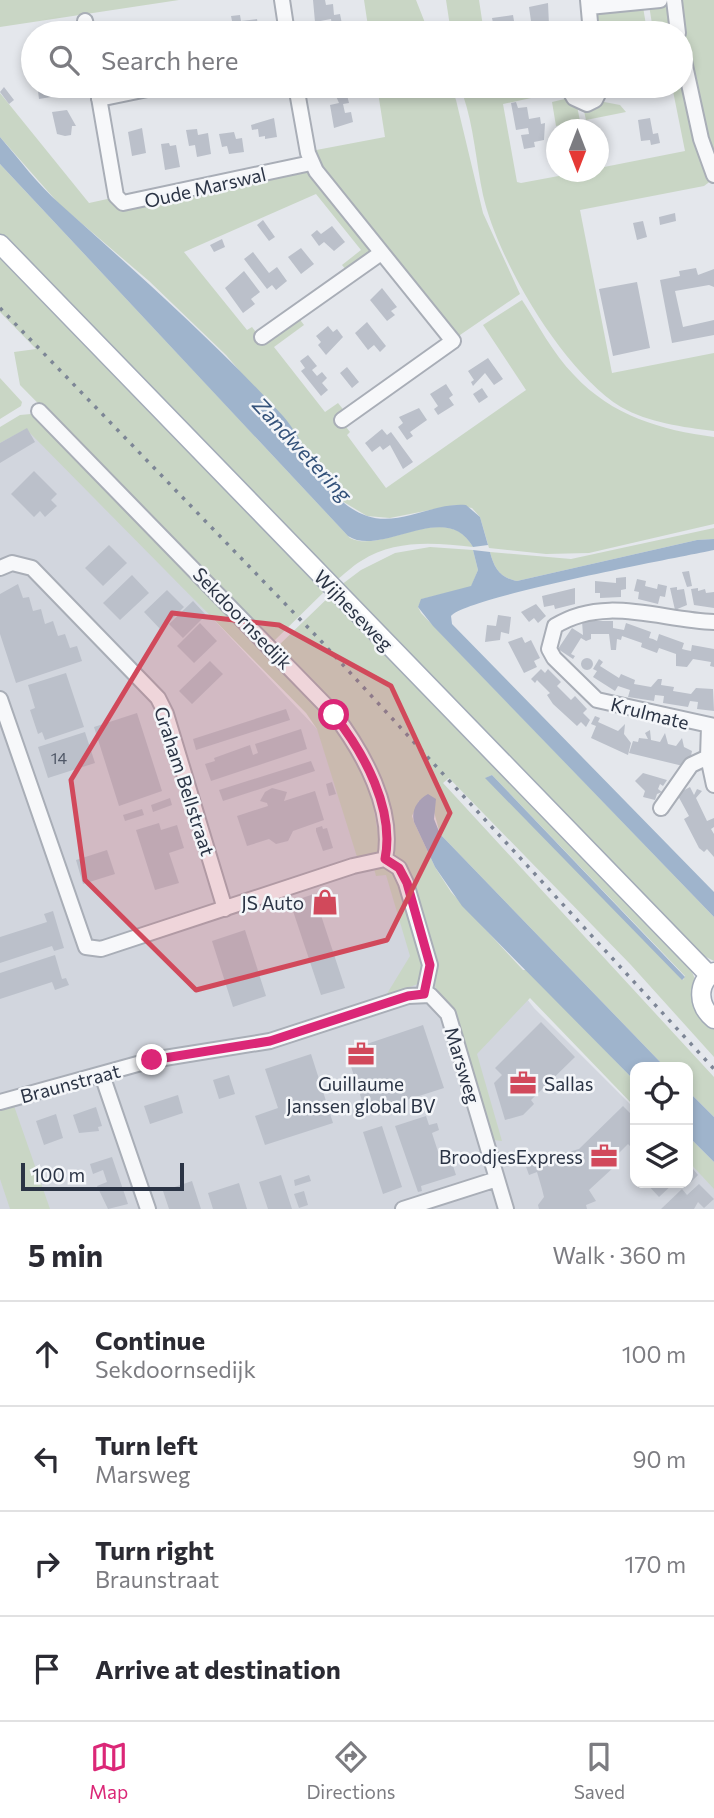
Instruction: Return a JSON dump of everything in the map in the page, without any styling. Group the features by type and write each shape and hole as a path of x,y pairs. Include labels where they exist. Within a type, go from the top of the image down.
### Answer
{"main road":[{"name":"Wijheseweg","path":"0,244 712,973"},
{"path":"712,973 704,983 701,1002 714,1019"}],"street":[{"path":"282,0 285,21"},
{"path":"589,4 660,0"},
{"path":"674,0 677,21"},
{"name":"Oude Marswal","path":"99,98 116,196 123,203 311,163"},
{"path":"298,98 311,163 453,341 342,420"},
{"path":"574,98 587,104 596,98"},
{"path":"692,98 699,131 714,175"},
{"path":"262,337 381,253"},
{"name":"Sekdoornsedijk","path":"39,411 334,715 355,743 375,787 386,835 385,859"},
{"name":"Graham Bellstraat","path":"0,568 12,563 32,568 158,698 166,714 225,909"},
{"name":"Krulmate","path":"714,622 685,621 624,609 592,612 571,616 555,626 549,649 554,658 597,700 711,726 708,757 714,785"},
{"path":"0,699 86,947 101,949 363,863 385,859 399,868 407,883 430,965 424,994"},
{"path":"661,808 691,765 708,757"},
{"name":"Braunstraat","path":"0,1102 152,1060 270,1041 408,996 424,994"},
{"name":"Marsweg","path":"424,994 437,1000 448,1014 506,1209"},
{"path":"102,1075 148,1209"},
{"path":"403,1209 497,1179"}],"highlighted area":[{"path":"172,613 279,625 391,686 450,813 387,940 196,990 85,880 71,780"}],"shaded area":[{"path":"29,424 317,729 534,1008 630,1104 630,1188 693,1188 693,1166 714,1187 714,1209 0,1209 0,440"}],"green space":[{"path":"0,0 179,0 40,21 21,21 21,24 0,27"},
{"path":"364,0 416,0 424,21 367,21"},
{"path":"446,0 479,0 482,21 449,21"},
{"path":"678,0 714,0 714,163 693,83 693,21 681,21"},
{"path":"663,4 670,9 672,21 652,21 649,5"},
{"path":"643,7 645,21 595,21 595,13"},
{"path":"0,93 89,203 112,198 125,209 309,170 372,248 372,253 347,271 342,265 361,250 316,194 184,252 247,330 252,327 261,339 298,317 304,325 274,347 325,412 338,403 346,413 339,418 350,432 347,435 386,488 526,390 483,325 522,300 566,367 604,401 656,425 714,437 714,524 589,553 546,554 489,548 480,517 472,508 455,505 390,518 367,516 342,501 306,449 226,355 149,281 59,204 0,137"},
{"path":"379,98 455,98 483,213 520,294 460,335 453,337 342,198 311,151 385,137"},
{"path":"464,98 531,98 503,104 517,182 546,178 546,182 609,182 609,166 685,151 674,98 689,98 712,180 704,186 580,210 612,373 714,353 714,431 655,421 621,407 577,368 556,342 518,282 491,222"},
{"path":"569,98 577,106 580,119 555,119 552,102"},
{"path":"599,101 620,105 626,112 586,119 584,111"},
{"path":"0,164 350,538 379,540 431,528 447,528 462,534 473,547 416,544 388,549 361,561 335,581 0,235"},
{"path":"0,251 328,588 273,642 20,385 14,352 36,349 0,312"},
{"path":"0,378 22,402 21,406 0,419"},
{"path":"31,414 42,420 335,720 370,787 381,851 357,857 317,729 306,713 26,429 0,443 0,427 20,415"},
{"path":"714,528 714,539 697,540 517,581 499,571 490,552 571,559"},
{"path":"430,547 473,550 478,570 471,587 422,599 418,607 421,613 714,917 714,961 702,955 341,585 361,570 395,553"},
{"path":"333,593 690,967 714,1025 714,1057 631,965 449,778 443,783 714,1077 714,1117 693,1096 693,1062 660,1062 440,834 433,808 419,801 412,816 414,822 435,867 451,892 523,970 527,970 630,1076 630,1102 530,998 477,1054 502,1141 493,1140 452,1007 435,987 437,970 409,876 391,854 386,823 341,721 278,646","holes":["492,775 685,976 683,980 486,778"]},
{"path":"373,865 391,871 400,881 425,965 420,983 385,997 410,956 386,875 376,876"},
{"path":"13,1103 50,1209 10,1209 0,1179 0,1107"},
{"path":"693,1141 714,1162 714,1189 693,1166"}],"water":[{"name":"Zandwetering","path":"0,137 52,197 202,334 283,416 339,499 352,509 379,519 466,505 480,517 488,545 473,547 461,533 447,528 430,528 378,540 362,541 348,536 0,164"},
{"path":"714,539 714,550 531,589 465,608 451,616 452,624 714,892 714,917 433,626 418,607 421,599 471,586 478,570 473,550 490,552 499,571 517,581 697,540"},
{"path":"492,775 685,977 682,980 485,778"},
{"path":"428,794 436,799 434,819 440,834 660,1062 630,1062 630,1076 462,906 435,867 414,822 413,814 421,799"},
{"path":"693,1096 714,1117 714,1162 693,1141"}],"building":[{"path":"313,0 325,0 326,5 333,4 334,15 340,14 341,21 331,19 315,21"},
{"path":"548,3 549,21 531,21 529,7"},
{"path":"240,15 241,21 232,21 231,16"},
{"path":"513,15 514,21 493,21 492,18"},
{"path":"4,87 14,100 9,104 0,92"},
{"path":"337,98 348,98 349,103 343,104 345,113 351,112 353,122 334,128 330,105 339,103"},
{"path":"516,102 518,108 527,107 529,119 540,117 541,124 545,123 544,140 534,142 535,147 524,149 521,135 529,134 528,128 516,130 511,103"},
{"path":"67,110 76,126 72,126 71,135 65,136 57,134 52,112"},
{"path":"274,118 277,137 265,139 265,136 259,137 258,129 252,130 251,125"},
{"path":"650,118 653,134 658,133 660,143 651,145 650,140 641,141 638,120"},
{"path":"142,128 146,153 132,156 128,132"},
{"path":"197,129 198,135 208,133 211,154 197,157 195,145 189,146 186,130"},
{"path":"234,132 236,139 242,138 244,152 229,154 227,146 222,147 219,134"},
{"path":"169,143 170,146 176,145 180,167 165,170 161,144"},
{"path":"675,213 676,221 660,225 659,217"},
{"path":"263,220 275,237 269,241 257,225"},
{"path":"643,221 647,237 637,240 633,223"},
{"path":"332,226 345,242 334,251 324,242 319,246 311,235 317,230 321,234"},
{"path":"222,239 225,247 214,252 210,245"},
{"path":"301,248 314,264 301,274 288,257"},
{"path":"253,252 269,273 277,267 287,281 276,290 272,285 267,289 244,259"},
{"path":"696,268 698,275 714,269 714,287 709,285 675,291 683,327 714,320 714,335 672,343 660,280 680,276 679,271"},
{"path":"244,271 260,292 251,299 255,304 243,313 225,288"},
{"path":"637,282 650,348 613,356 599,289"},
{"path":"382,288 397,307 391,311 395,315 387,321 370,300"},
{"path":"367,322 386,346 380,352 374,345 368,350 355,333"},
{"path":"328,326 333,332 337,329 343,337 326,355 318,345 321,342 316,336"},
{"path":"308,355 317,366 312,370 317,376 322,372 327,378 322,383 328,390 321,396 301,371 305,368 300,361"},
{"path":"488,358 503,379 494,385 485,373 473,386 471,382 474,380 468,371"},
{"path":"347,367 359,382 352,388 340,373"},
{"path":"446,384 453,395 449,398 454,405 438,415 434,409 438,406 430,394"},
{"path":"482,388 488,397 479,403 473,394"},
{"path":"419,408 427,420 410,432 413,436 407,440 398,427 403,423 399,417"},
{"path":"27,428 35,442 0,463 0,443"},
{"path":"382,429 387,435 391,432 413,462 403,469 390,445 383,450 380,446 372,452 365,443"},
{"path":"34,471 57,494 51,500 57,506 45,517 40,511 34,517 11,494"},
{"path":"109,545 127,563 103,586 85,568"},
{"path":"689,571 692,586 687,587 682,572"},
{"path":"132,575 149,593 120,620 103,603"},
{"path":"626,577 626,589 621,590 621,597 600,598 600,593 595,593 595,581 616,583 616,578"},
{"path":"637,579 646,581 645,586 657,589 658,584 667,586 665,597 660,596 658,604 638,599 639,592 634,591"},
{"path":"18,584 23,598 29,597 33,611 41,609 45,624 53,621 58,636 65,634 70,648 77,646 82,661 16,683 0,634 0,594"},
{"path":"677,587 677,590 684,589 687,605 675,610 670,588"},
{"path":"575,588 575,604 555,609 554,605 544,607 542,596"},
{"path":"698,588 698,591 705,589 706,593 714,592 714,608 694,605 691,589"},
{"path":"167,590 184,607 161,630 144,612"},
{"path":"193,601 206,615 183,638 169,624"},
{"path":"536,604 546,616 538,623 534,618 529,622 521,612"},
{"path":"498,615 511,617 509,634 501,632 500,640 485,642 487,625 496,626"},
{"path":"582,621 613,621 613,628 624,630 626,623 651,632 649,638 657,641 659,634 684,643 682,649 691,651 692,645 714,649 714,667 710,666 711,662 693,659 687,667 676,666 676,654 659,648 657,653 641,647 642,643 622,636 621,640 617,639 616,650 611,650 609,634 591,634 591,639 586,641 581,638 571,654 575,656 573,659 558,649 572,628 583,635"},
{"path":"200,623 217,641 194,663 177,646"},
{"path":"522,637 525,643 531,640 540,658 534,661 537,667 524,673 508,642"},
{"path":"587,658 593,664 587,670 581,664"},
{"path":"599,659 603,662 600,666 619,678 621,674 635,680 634,684 651,687 658,679 662,679 661,685 674,687 673,691 691,694 696,688 713,689 714,711 697,709 698,702 690,701 688,707 663,703 664,696 655,695 654,701 628,697 630,690 618,686 615,691 593,677 597,671 593,669"},
{"path":"210,661 223,674 192,704 179,691"},
{"path":"541,669 545,673 548,669 561,682 557,686 571,700 575,696 587,709 583,713 590,720 586,727 581,722 577,726 553,704 547,695 550,693 537,680 535,683 531,679"},
{"path":"66,673 84,727 45,740 42,732 38,734 30,710 35,708 28,685"},
{"path":"286,709 290,720 196,750 193,739"},
{"path":"137,713 162,791 119,806 94,727"},
{"path":"595,716 600,718 598,722 618,731 625,724 624,734 631,743 628,755 591,738 596,726 591,724"},
{"path":"301,729 307,749 211,781 205,764 215,761 214,758 250,745 253,755 258,753 255,744"},
{"path":"650,730 651,740 660,742 665,733 668,744 676,746 682,738 684,747 692,751 690,761 686,760 683,766 629,753 633,741 638,742 639,738 648,739 645,733"},
{"path":"85,732 95,763 48,778 38,747"},
{"path":"311,761 315,771 223,801 219,790"},
{"path":"643,773 667,780 663,786 660,784 658,789 662,792 657,794 655,800 643,797 645,791 635,781"},
{"path":"332,782 336,794 329,796 326,784"},
{"path":"690,787 694,795 697,789 702,791 696,798 707,821 714,818 714,827 711,829 714,834 714,857 707,849 704,852 699,848 684,819 689,816 677,794"},
{"path":"272,788 287,792 284,801 315,791 324,820 293,831 288,841 276,844 269,839 247,846 237,816 268,806 260,801 265,792"},
{"path":"170,798 172,805 153,812 151,805"},
{"path":"142,809 144,815 125,821 123,815"},
{"path":"159,823 161,830 177,825 184,848 169,853 179,883 155,890 136,830"},
{"path":"322,826 323,829 327,828 333,848 323,851 316,831 316,828"},
{"path":"107,850 115,874 83,884 76,860"},
{"path":"325,893 330,909 325,910 320,895"},
{"path":"314,894 345,988 321,995 290,902"},
{"path":"53,911 64,948 54,951 52,946 0,963 0,937 47,922 44,914"},
{"path":"245,930 266,996 233,1007 212,941"},
{"path":"55,955 62,979 66,978 69,985 55,990 52,982 0,999 0,973"},
{"path":"541,1022 575,1057 531,1100 534,1104 523,1115 505,1120 494,1083 502,1075 495,1068"},
{"path":"423,1025 444,1088 366,1113 346,1051"},
{"path":"311,1054 333,1123 265,1145 255,1116 278,1108 265,1069"},
{"path":"229,1075 235,1094 219,1099 213,1080"},
{"path":"178,1095 183,1113 150,1124 144,1106"},
{"path":"623,1106 630,1113 630,1146 628,1144 610,1162 614,1167 589,1190 596,1201 586,1205 587,1209 539,1209 538,1205 544,1197 537,1172 529,1175 525,1164 579,1149"},
{"path":"96,1107 102,1126 98,1127 99,1131 79,1133 73,1115"},
{"path":"56,1114 63,1138 44,1145 36,1121"},
{"path":"426,1116 429,1125 437,1123 439,1130 432,1133 442,1164 451,1160 456,1175 421,1186 422,1191 418,1192 395,1126"},
{"path":"382,1126 402,1187 383,1194 363,1132"},
{"path":"112,1157 128,1204 108,1209 97,1186 107,1182 103,1170 93,1174 90,1164"},
{"path":"281,1175 292,1209 268,1209 259,1182"},
{"path":"309,1175 311,1181 295,1186 294,1180"},
{"path":"192,1181 201,1209 169,1209 163,1191"},
{"path":"239,1183 247,1209 213,1209 208,1193"},
{"path":"699,1184 714,1199 704,1208 698,1202 694,1209 661,1209 682,1189 687,1195"},
{"path":"651,1188 669,1188 659,1197"},
{"path":"304,1191 308,1205 299,1208 294,1194"}],"railway":[{"path":"0,308 321,641 714,1069"}],"place":[{"name":"JS Auto","path":"325,902"},
{"name":"Guillaume Janssen global BV","path":"361,1054"},
{"name":"Sallas","path":"523,1083"},
{"name":"BroodjesExpress","path":"604,1156"}],"route":[{"path":"152,1060 270,1041 408,996 424,994 430,979 430,965 407,883 399,868 385,859 386,835 375,787 355,743 334,715"}]}
